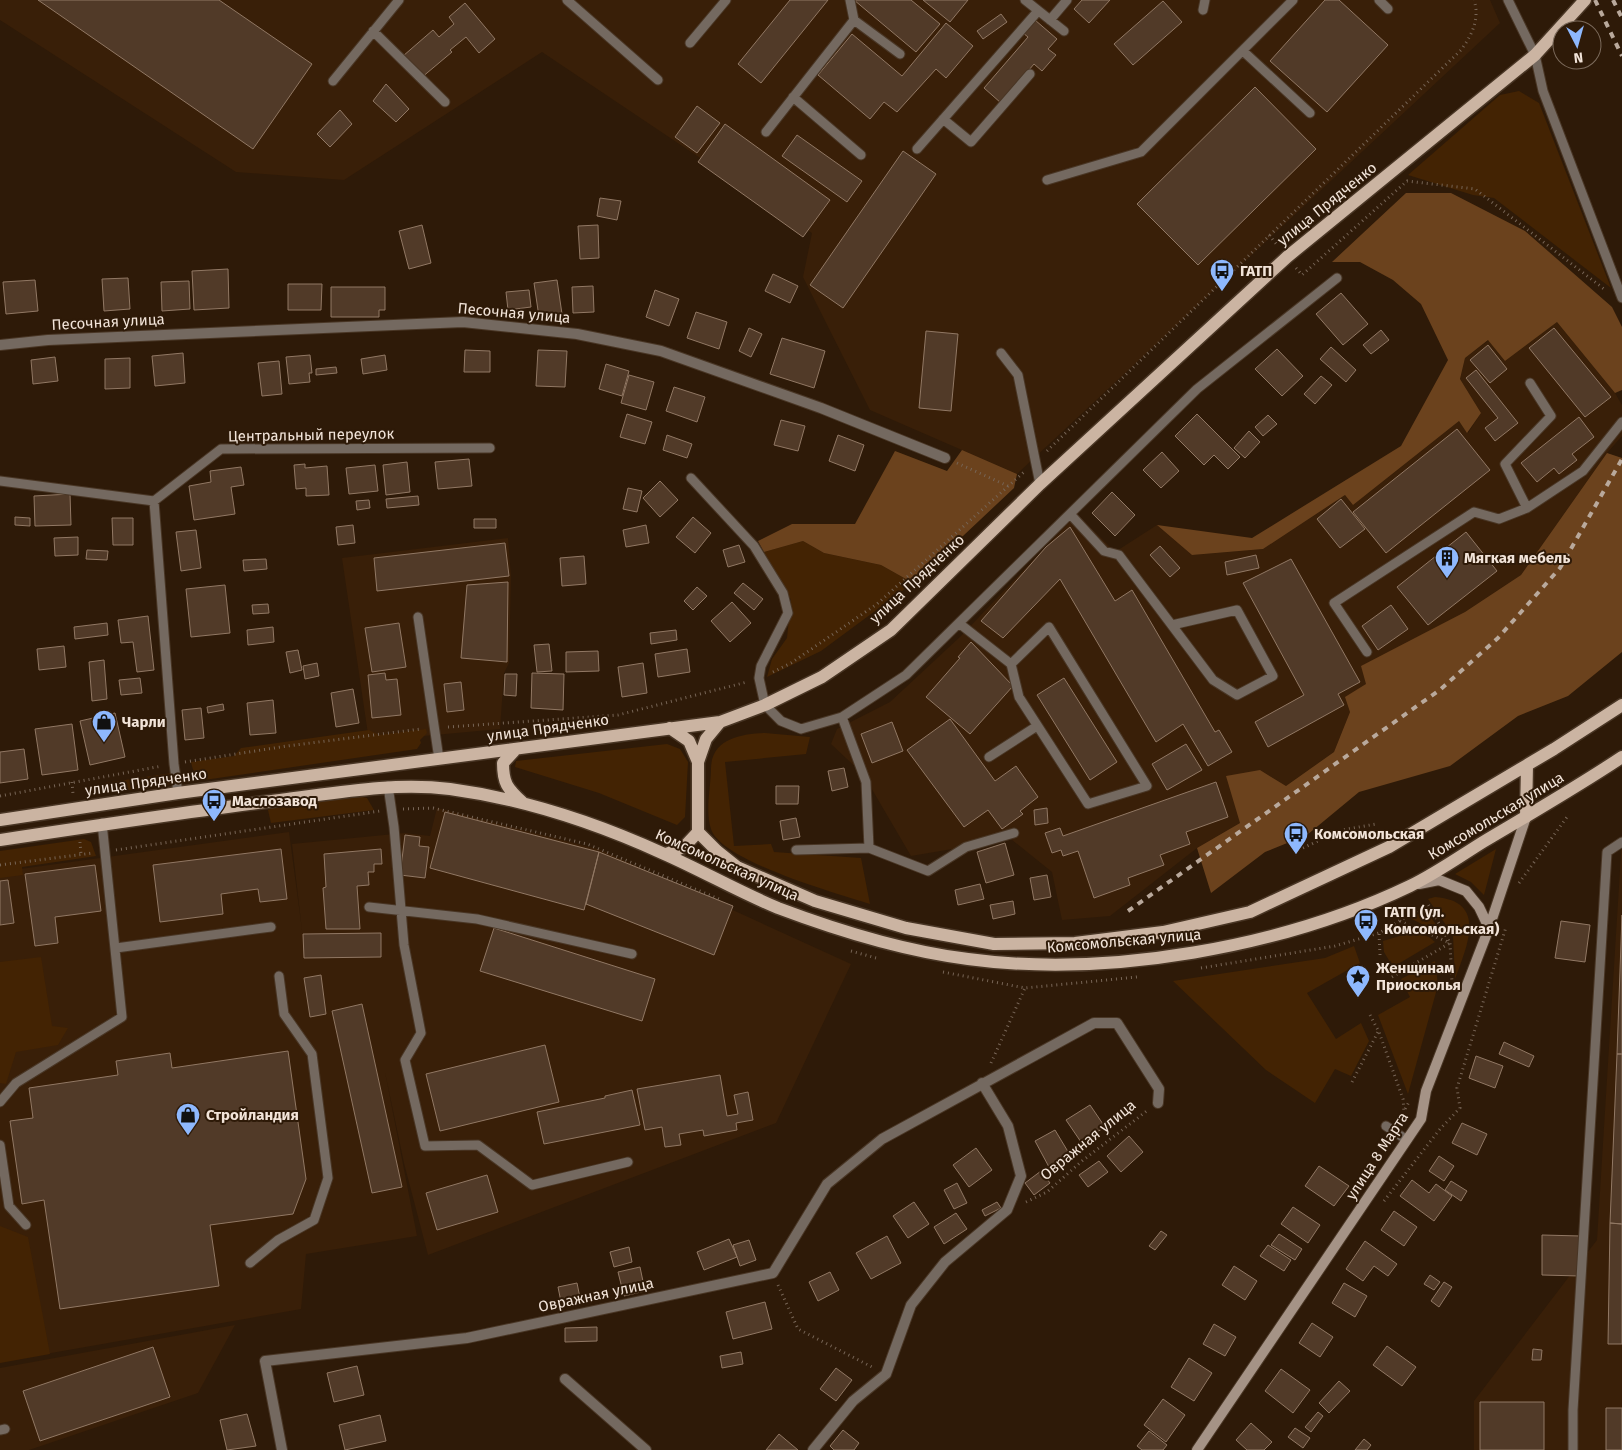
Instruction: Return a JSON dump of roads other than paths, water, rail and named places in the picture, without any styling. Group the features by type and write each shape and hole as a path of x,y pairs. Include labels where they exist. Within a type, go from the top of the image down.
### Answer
{"main road":[{"name":"улица Прядченко","path":"0,820 178,793 720,722 765,705 822,678 890,630 1040,484 1287,257 1535,54 1585,0"},
{"name":"Комсомольская улица","path":"698,832 737,867 815,901 906,928 994,944 1075,943 1163,932 1250,912 1388,847 1554,749 1622,705"},
{"path":"666,854 684,848 698,832 698,762 706,739 720,722"},
{"path":"670,728 689,741 698,762"},
{"path":"516,749 503,763 503,779 510,791 522,802"},
{"name":"Комсомольская улица","path":"522,802 573,817 666,854 776,907 876,942 968,960 1048,965 1140,959 1214,950 1276,935 1326,920 1411,886 1578,786 1622,757"},
{"path":"1526,817 1527,764"},
{"path":"0,840 181,813 388,786 447,789 522,802"},
{"path":"178,793 181,813"},
{"name":"улица 8 Марта","path":"1197,1450 1421,1119 1426,1091 1489,928 1526,817"},
{"path":"1411,886 1439,880 1466,891 1479,907 1489,928"}],"street":[{"name":"Песочная улица","path":"0,345 48,340 463,322 577,334 661,351 821,408 945,458"},
{"path":"813,1450 853,1402 886,1374 911,1305 944,1262 1007,1210 1021,1176 1008,1126 982,1083 1094,1023 1117,1023 1159,1089 1158,1102"},
{"name":"Овражная улица","path":"282,1450 265,1361 467,1338 773,1273 827,1184 882,1139 982,1083"},
{"path":"565,1379 646,1450"}],"lane":[{"path":"333,81 399,0"},
{"path":"567,0 658,80"},
{"path":"690,43 726,0"},
{"path":"850,0 854,20 900,54"},
{"path":"1025,0 1064,31"},
{"path":"1050,20 1067,0"},
{"path":"1203,10 1205,0"},
{"path":"1047,180 1141,152 1294,0"},
{"path":"1379,0 1388,9"},
{"path":"1508,0 1535,54 1543,92 1622,298"},
{"path":"917,149 1038,11"},
{"path":"766,132 854,20"},
{"path":"373,31 445,102"},
{"path":"1243,51 1310,113"},
{"path":"943,119 971,142 1030,74"},
{"path":"793,97 861,155"},
{"path":"692,478 754,546 783,593 788,613 761,666 759,678 765,705 781,721 801,729 842,717 906,675 1071,515 1197,389 1337,278"},
{"path":"1000,353 1018,376 1040,484"},
{"path":"1527,508 1505,464 1550,416 1530,383"},
{"path":"1367,652 1334,603 1474,512 1499,519 1527,508 1584,471 1622,422"},
{"name":"Центральный переулок","path":"154,501 221,449 490,448"},
{"path":"0,480 154,501 174,764 178,793"},
{"path":"1071,515 1104,551 1119,555 1213,680 1238,695 1273,676 1237,610 1172,625"},
{"path":"418,617 439,759"},
{"path":"960,624 1011,664 1019,697 1088,804 1147,786 1049,627 1011,664"},
{"path":"842,717 866,782 870,848"},
{"path":"988,757 1037,726"},
{"path":"388,786 404,944 421,1033 405,1060 425,1146 478,1145 532,1185 628,1162"},
{"path":"0,1102 16,1083 122,1017 102,824"},
{"path":"796,850 870,848 928,871 966,847 1014,833"},
{"path":"1573,1450 1573,1410 1607,852 1622,842"},
{"path":"368,907 477,919 632,954"},
{"path":"116,948 271,927"},
{"path":"250,1263 278,1240 314,1220 328,1178 312,1054 284,1014 279,976"},
{"path":"1386,1126 1407,1140"},
{"path":"0,1145 9,1206 26,1225"}],"railway":[{"path":"1595,0 1622,56"},
{"path":"1613,0 1622,18"},
{"path":"1128,911 1441,689 1498,638 1560,568 1622,459"}],"place":[{"name":"ГАТП","path":"1222,292"},
{"name":"Мягкая мебель","path":"1447,579"},
{"name":"Чарли","path":"104,743"},
{"name":"Маслозавод","path":"214,822"},
{"name":"Комсомольская","path":"1296,855"},
{"name":"ГАТП (ул. Комсомольская)","path":"1366,942"},
{"name":"Женщинам Приосколья","path":"1358,998"},
{"name":"Стройландия","path":"188,1136"}]}
